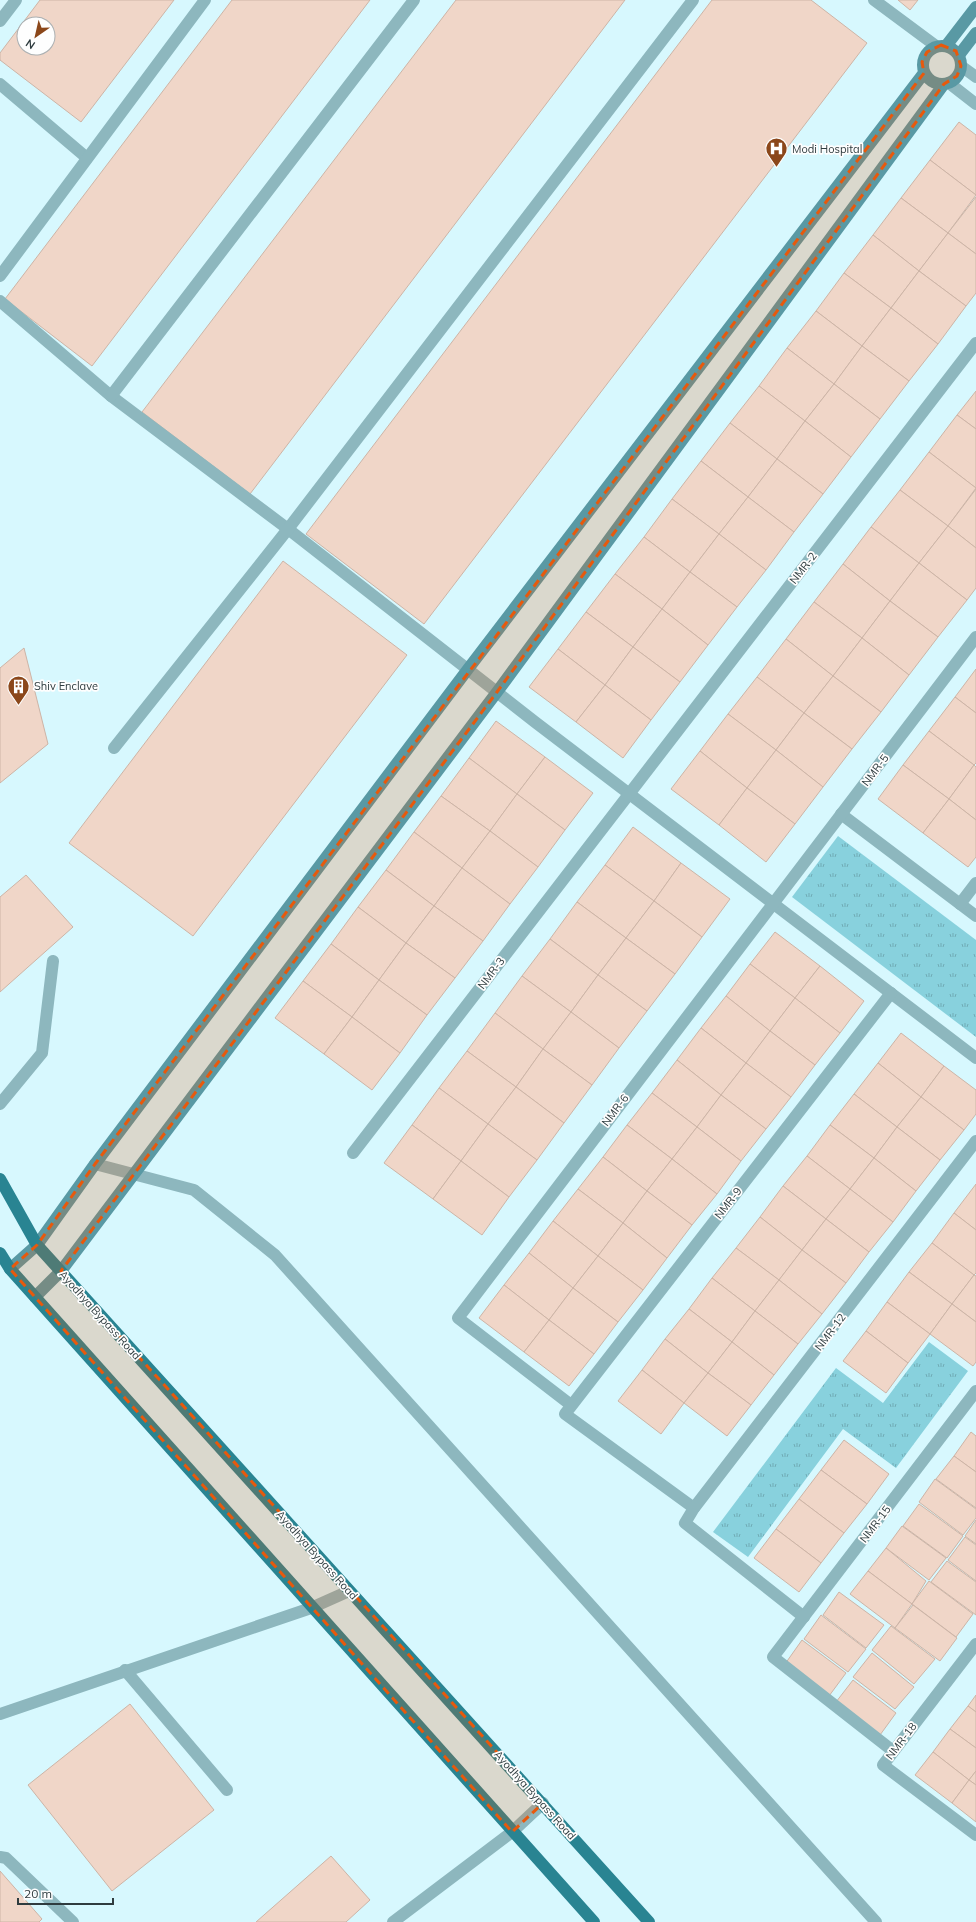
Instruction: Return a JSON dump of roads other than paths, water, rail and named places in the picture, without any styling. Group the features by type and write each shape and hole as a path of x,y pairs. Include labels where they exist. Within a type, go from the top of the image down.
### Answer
{"main road":[{"name":"Ayodhya Bypass Road","path":"0,1179 37,1245 649,1922"},
{"path":"0,1253 10,1269 311,1608 594,1922"}],"street":[{"path":"0,22 16,0"},
{"path":"0,276 205,0"},
{"path":"112,396 414,0"},
{"path":"114,748 288,529 692,0"},
{"path":"874,0 942,46 956,51 960,61 976,77"},
{"path":"976,8 942,46 927,52 922,62 924,73 932,81 946,83 976,104"},
{"path":"35,1297 61,1271 132,1174 497,692 946,83 957,76 960,61 976,33"},
{"path":"10,1269 37,1245 94,1164 468,669 924,73"},
{"path":"0,84 87,158"},
{"path":"0,302 112,396 288,529 497,692 976,1058"},
{"name":"NMR-2","path":"629,793 976,344"},
{"name":"NMR-5","path":"773,902 976,638"},
{"name":"NMR-3","path":"353,1153 629,793"},
{"path":"841,814 976,916"},
{"path":"960,904 976,883"},
{"name":"NMR-6","path":"568,1410 458,1318 773,902"},
{"path":"0,1104 42,1053 53,961"},
{"name":"NMR-9","path":"568,1410 891,993"},
{"name":"NMR-12","path":"804,1617 686,1523 694,1508 976,1141"},
{"path":"94,1164 194,1190 275,1255 876,1922"},
{"name":"NMR-15","path":"894,1751 773,1657 976,1391"},
{"path":"568,1410 694,1508"},
{"path":"0,1714 125,1670 311,1608 349,1591"},
{"name":"NMR-18","path":"976,1644 883,1765 976,1835"},
{"path":"125,1670 227,1790"},
{"path":"400,1920 512,1832 543,1803"},
{"path":"0,1857 6,1858 66,1920"}],"place":[{"name":"Modi Hospital","path":"777,168"},
{"name":"Shiv Enclave","path":"19,706"}]}
